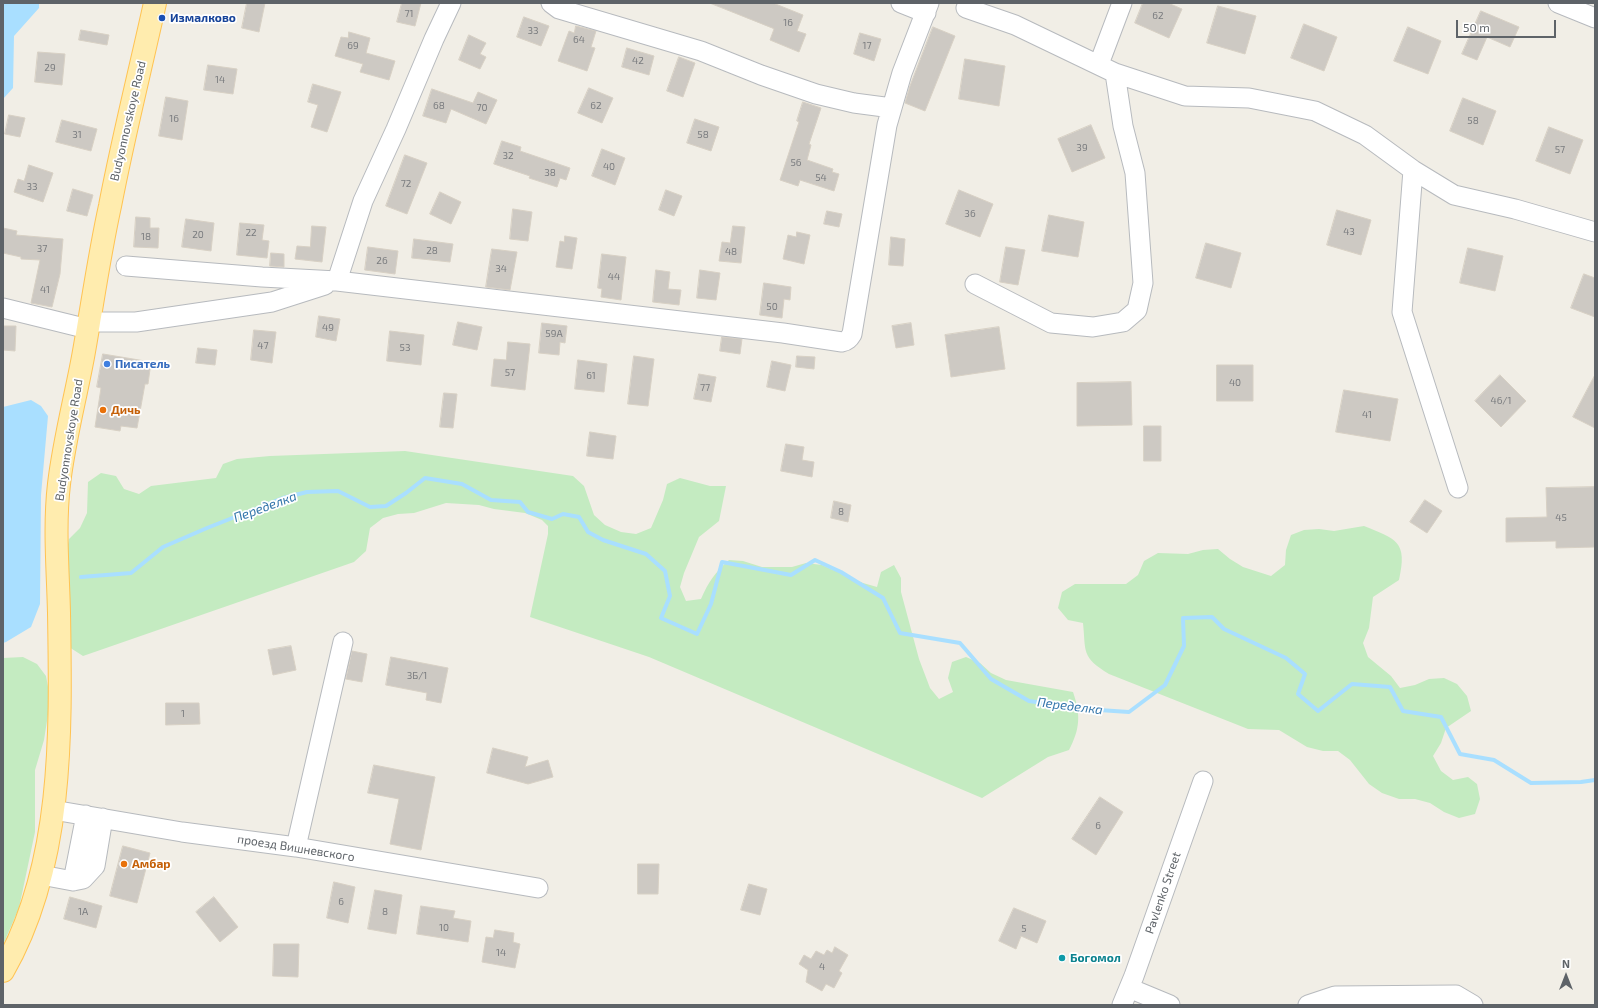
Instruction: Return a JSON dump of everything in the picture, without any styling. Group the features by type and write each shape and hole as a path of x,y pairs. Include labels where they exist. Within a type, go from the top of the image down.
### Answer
{"main road":[{"name":"Budyonnovskoye Road","path":"3,971 21,936 32,905 40,875 53,810 58,758 60,679 57,514 64,449 110,207 155,3"}],"street":[{"path":"337,281 363,201 451,3"},
{"path":"551,3 559,9 701,51 761,75 816,94 854,103 892,108"},
{"path":"126,266 262,277 337,281 783,333 842,342 846,341 852,334 887,125 902,72 927,8 901,3"},
{"path":"986,3 1015,25"},
{"path":"975,284 1051,323 1093,327 1123,322 1137,310 1144,283 1134,173 1107,68 1122,3"},
{"path":"1558,3 1595,18"},
{"path":"966,8 1015,25 1107,68 1185,96 1249,98 1315,111 1365,135 1413,170 1454,195 1515,209 1595,232"},
{"path":"1413,170 1402,312 1458,488"},
{"path":"3,308 88,326 136,322 272,302 337,281"},
{"path":"296,847 343,642"},
{"name":"Pavlenko Street","path":"1125,997 1203,781"},
{"name":"проезд Вишневского","path":"53,810 182,832 296,847 538,888"},
{"path":"40,875 73,882 95,817"},
{"path":"1308,1005 1334,996 1456,995 1473,1005"},
{"path":"1125,997 1170,1005"}],"green space":[{"path":"405,451 573,476 584,486 594,515 605,525 621,532 636,534 651,528 663,500 667,484 680,478 710,486 726,486 719,521 699,537 684,573 680,587 686,601 701,599 712,578 729,560 743,561 762,567 792,567 806,563 822,565 863,583 877,587 881,572 894,565 901,578 901,592 919,659 930,688 939,699 953,692 948,678 952,662 966,657 980,663 991,673 1006,680 1073,692 1076,700 1078,722 1073,742 1069,750 1048,757 982,798 649,657 530,617 548,534 548,526 542,520 525,513 494,509 479,505 446,503 414,513 398,514 383,518 370,528 366,551 354,562 83,656 69,647 61,585 69,539 80,528 87,513 88,482 101,473 116,476 124,489 139,494 151,486 216,478 223,464 237,459 270,456"},
{"path":"1364,526 1384,534 1397,543 1402,557 1399,580 1373,597 1369,628 1363,643 1368,657 1391,676 1400,688 1415,685 1429,679 1444,678 1457,684 1467,696 1471,711 1446,728 1441,743 1433,756 1441,771 1453,780 1468,777 1477,784 1480,799 1475,814 1459,818 1444,812 1430,803 1415,799 1399,799 1382,793 1369,784 1350,760 1338,751 1323,751 1307,747 1279,730 1248,729 1109,674 1089,658 1085,647 1083,623 1068,620 1058,608 1062,592 1075,584 1126,584 1138,575 1144,561 1158,553 1188,554 1203,550 1218,549 1243,567 1271,576 1285,565 1286,550 1291,535 1304,530 1319,529 1334,531"},
{"path":"23,657 37,664 46,676 49,692 49,708 44,740 35,770 35,832 19,908 3,945 3,658"}],"water":[{"path":"3,3 39,3 39,8 14,36 13,88 3,99"},
{"path":"31,400 41,406 48,416 41,495 40,604 31,627 3,643 3,407"}],"building":[{"path":"247,3 265,3 259,32 242,28"},
{"path":"402,3 421,3 415,26 397,22"},
{"path":"710,3 773,3 803,15 797,31 806,34 799,52 770,40 774,29"},
{"path":"1143,3 1168,3 1182,9 1169,38 1135,23"},
{"path":"1218,6 1256,16 1245,54 1207,43"},
{"path":"1481,11 1519,27 1510,47 1487,37 1477,60 1462,54"},
{"path":"524,17 549,26 541,46 517,37"},
{"path":"1304,24 1337,37 1324,71 1291,58"},
{"path":"576,26 596,31 591,47 595,48 587,71 558,61 569,31 574,33"},
{"path":"933,27 955,36 925,111 905,103"},
{"path":"1408,27 1441,41 1428,74 1394,61"},
{"path":"81,30 109,35 107,45 79,40"},
{"path":"349,32 370,38 366,53 395,61 389,80 360,72 363,64 335,56 341,37 348,38"},
{"path":"860,33 881,39 874,61 854,54"},
{"path":"469,35 486,43 480,54 486,57 480,69 459,60"},
{"path":"627,48 654,56 649,75 622,67"},
{"path":"38,52 65,54 62,85 35,82"},
{"path":"679,57 695,63 683,97 667,91"},
{"path":"965,59 1005,66 999,106 959,99"},
{"path":"208,65 237,69 233,94 204,90"},
{"path":"313,84 341,92 327,132 311,127 318,105 308,102"},
{"path":"589,88 613,98 602,123 578,113"},
{"path":"432,89 473,103 478,92 497,100 486,124 451,109 446,123 423,116"},
{"path":"166,97 188,101 182,140 159,136"},
{"path":"1463,98 1496,111 1483,145 1450,131"},
{"path":"803,102 821,108 809,144 811,145 807,160 833,169 832,172 839,174 834,191 800,180 798,186 780,180 799,122 797,121"},
{"path":"9,115 25,118 20,137 5,134"},
{"path":"695,119 719,127 711,151 687,143"},
{"path":"62,120 97,129 91,151 56,142"},
{"path":"1091,125 1105,158 1072,172 1058,139"},
{"path":"1549,127 1583,140 1570,174 1536,161"},
{"path":"502,141 521,147 520,151 570,168 566,180 560,178 557,187 494,164"},
{"path":"602,149 625,158 615,185 592,176"},
{"path":"405,155 427,163 407,214 386,206"},
{"path":"29,165 53,173 43,202 14,192 18,179 24,181"},
{"path":"73,189 93,195 87,216 67,211"},
{"path":"666,190 682,196 674,216 659,210"},
{"path":"959,190 993,204 980,237 946,224"},
{"path":"440,192 461,202 451,224 430,214"},
{"path":"513,209 532,212 528,241 510,239"},
{"path":"1337,210 1371,220 1361,255 1327,245"},
{"path":"827,211 842,214 839,227 824,224"},
{"path":"1049,215 1084,222 1078,257 1042,251"},
{"path":"136,217 150,218 150,228 159,228 158,248 134,247"},
{"path":"186,219 214,223 211,251 182,247"},
{"path":"240,223 264,225 262,240 269,241 267,258 237,255"},
{"path":"312,226 326,227 322,262 295,259 297,246 310,247"},
{"path":"733,226 745,227 741,263 719,261 722,242 730,243"},
{"path":"3,228 17,231 16,235 63,239 60,274 52,307 31,303 40,260 21,259 21,257 3,253"},
{"path":"797,232 810,235 804,264 783,259 788,235 796,237"},
{"path":"565,236 577,238 572,269 556,267 560,241 564,242"},
{"path":"891,237 905,239 903,266 889,265"},
{"path":"414,239 453,244 450,262 412,258"},
{"path":"1206,243 1241,253 1231,288 1196,278"},
{"path":"368,247 398,251 395,274 365,270"},
{"path":"1006,247 1025,250 1018,285 1000,282"},
{"path":"1468,248 1503,256 1495,291 1460,283"},
{"path":"492,249 517,252 510,290 486,287"},
{"path":"271,253 284,254 284,267 270,266"},
{"path":"602,254 626,257 621,300 601,297 602,289 598,288"},
{"path":"656,270 670,272 668,289 681,290 679,305 653,302"},
{"path":"700,270 720,273 716,300 697,298"},
{"path":"1584,274 1595,278 1595,317 1571,308"},
{"path":"764,283 791,287 790,300 784,299 782,318 760,315"},
{"path":"319,316 340,319 336,341 316,337"},
{"path":"458,322 482,327 477,350 453,345"},
{"path":"542,323 567,326 565,343 560,342 559,355 539,353"},
{"path":"911,323 914,345 896,348 892,326"},
{"path":"3,326 16,326 15,351 3,350"},
{"path":"999,327 1005,369 951,377 945,335"},
{"path":"254,330 276,332 272,363 251,360"},
{"path":"390,331 424,335 421,365 387,361"},
{"path":"722,337 742,339 740,354 720,351"},
{"path":"508,342 530,344 525,390 491,386 494,359 506,360"},
{"path":"198,348 217,350 215,365 196,363"},
{"path":"103,354 151,362 148,384 145,384 137,428 121,426 120,431 95,427 101,388 97,387"},
{"path":"634,356 654,359 648,406 628,404"},
{"path":"797,356 815,357 814,369 796,367"},
{"path":"578,360 607,364 604,392 575,389"},
{"path":"772,361 791,365 785,391 767,387"},
{"path":"1217,365 1253,365 1253,401 1217,401"},
{"path":"699,374 716,377 711,402 694,399"},
{"path":"1500,375 1526,401 1501,427 1475,401"},
{"path":"1595,375 1595,428 1573,417"},
{"path":"1131,382 1132,425 1077,426 1077,383"},
{"path":"1344,390 1398,399 1390,441 1336,432"},
{"path":"444,393 457,394 453,428 440,427"},
{"path":"1144,426 1161,426 1161,461 1144,461"},
{"path":"590,432 616,436 613,459 587,456"},
{"path":"786,444 804,447 802,460 814,462 812,477 781,471"},
{"path":"1595,487 1595,547 1556,548 1556,541 1506,542 1506,518 1547,517 1546,488"},
{"path":"1425,500 1442,511 1427,533 1410,522"},
{"path":"834,501 851,505 848,522 831,518"},
{"path":"291,646 296,670 273,675 268,650"},
{"path":"352,651 367,654 362,682 346,679"},
{"path":"391,657 448,668 441,703 426,700 427,693 386,685"},
{"path":"166,703 199,703 200,724 166,725"},
{"path":"493,748 528,757 525,767 548,760 553,777 528,784 487,773"},
{"path":"374,765 435,777 421,850 390,844 399,799 368,793"},
{"path":"1100,797 1123,812 1096,855 1072,839"},
{"path":"123,846 150,853 137,903 110,896"},
{"path":"638,864 659,864 658,894 638,894"},
{"path":"334,882 355,887 348,923 327,918"},
{"path":"749,884 767,889 760,915 741,910"},
{"path":"375,890 402,895 396,934 368,929"},
{"path":"70,897 102,906 96,928 64,919"},
{"path":"214,897 238,927 220,942 196,912"},
{"path":"421,906 455,911 453,918 471,921 468,942 417,934"},
{"path":"1014,908 1046,921 1037,943 1021,936 1016,949 999,941"},
{"path":"495,930 514,933 513,942 520,944 515,968 482,962 486,937 493,938"},
{"path":"274,944 299,944 298,977 273,976"},
{"path":"835,947 848,955 839,971 842,973 834,988 826,984 822,991 806,982 808,970 799,964 804,955 811,959 816,951 824,955 827,950 832,953"}],"waterway":[{"name":"Переделка","path":"81,577 131,573 163,547 283,498 307,492 338,491 370,507 386,506 425,478 462,484 491,500 520,502 528,512 552,519 563,514 579,517 588,532 603,540 646,554 665,571 670,596 661,618 697,634 711,604 722,562 791,575 815,560 841,572 883,598 900,633 960,643 991,679 1029,701 1084,709 1129,712 1165,685 1184,646 1183,618 1212,617 1224,629 1286,658 1305,674 1298,694 1318,711 1352,684 1390,687 1403,711 1441,717 1460,754 1494,760 1531,783 1581,782 1595,780"}],"place":[{"name":"Измалково","path":"162,18"},
{"name":"Писатель","path":"107,364"},
{"name":"Дичь","path":"103,410"},
{"name":"Амбар","path":"124,864"},
{"name":"Богомол","path":"1062,958"}]}
